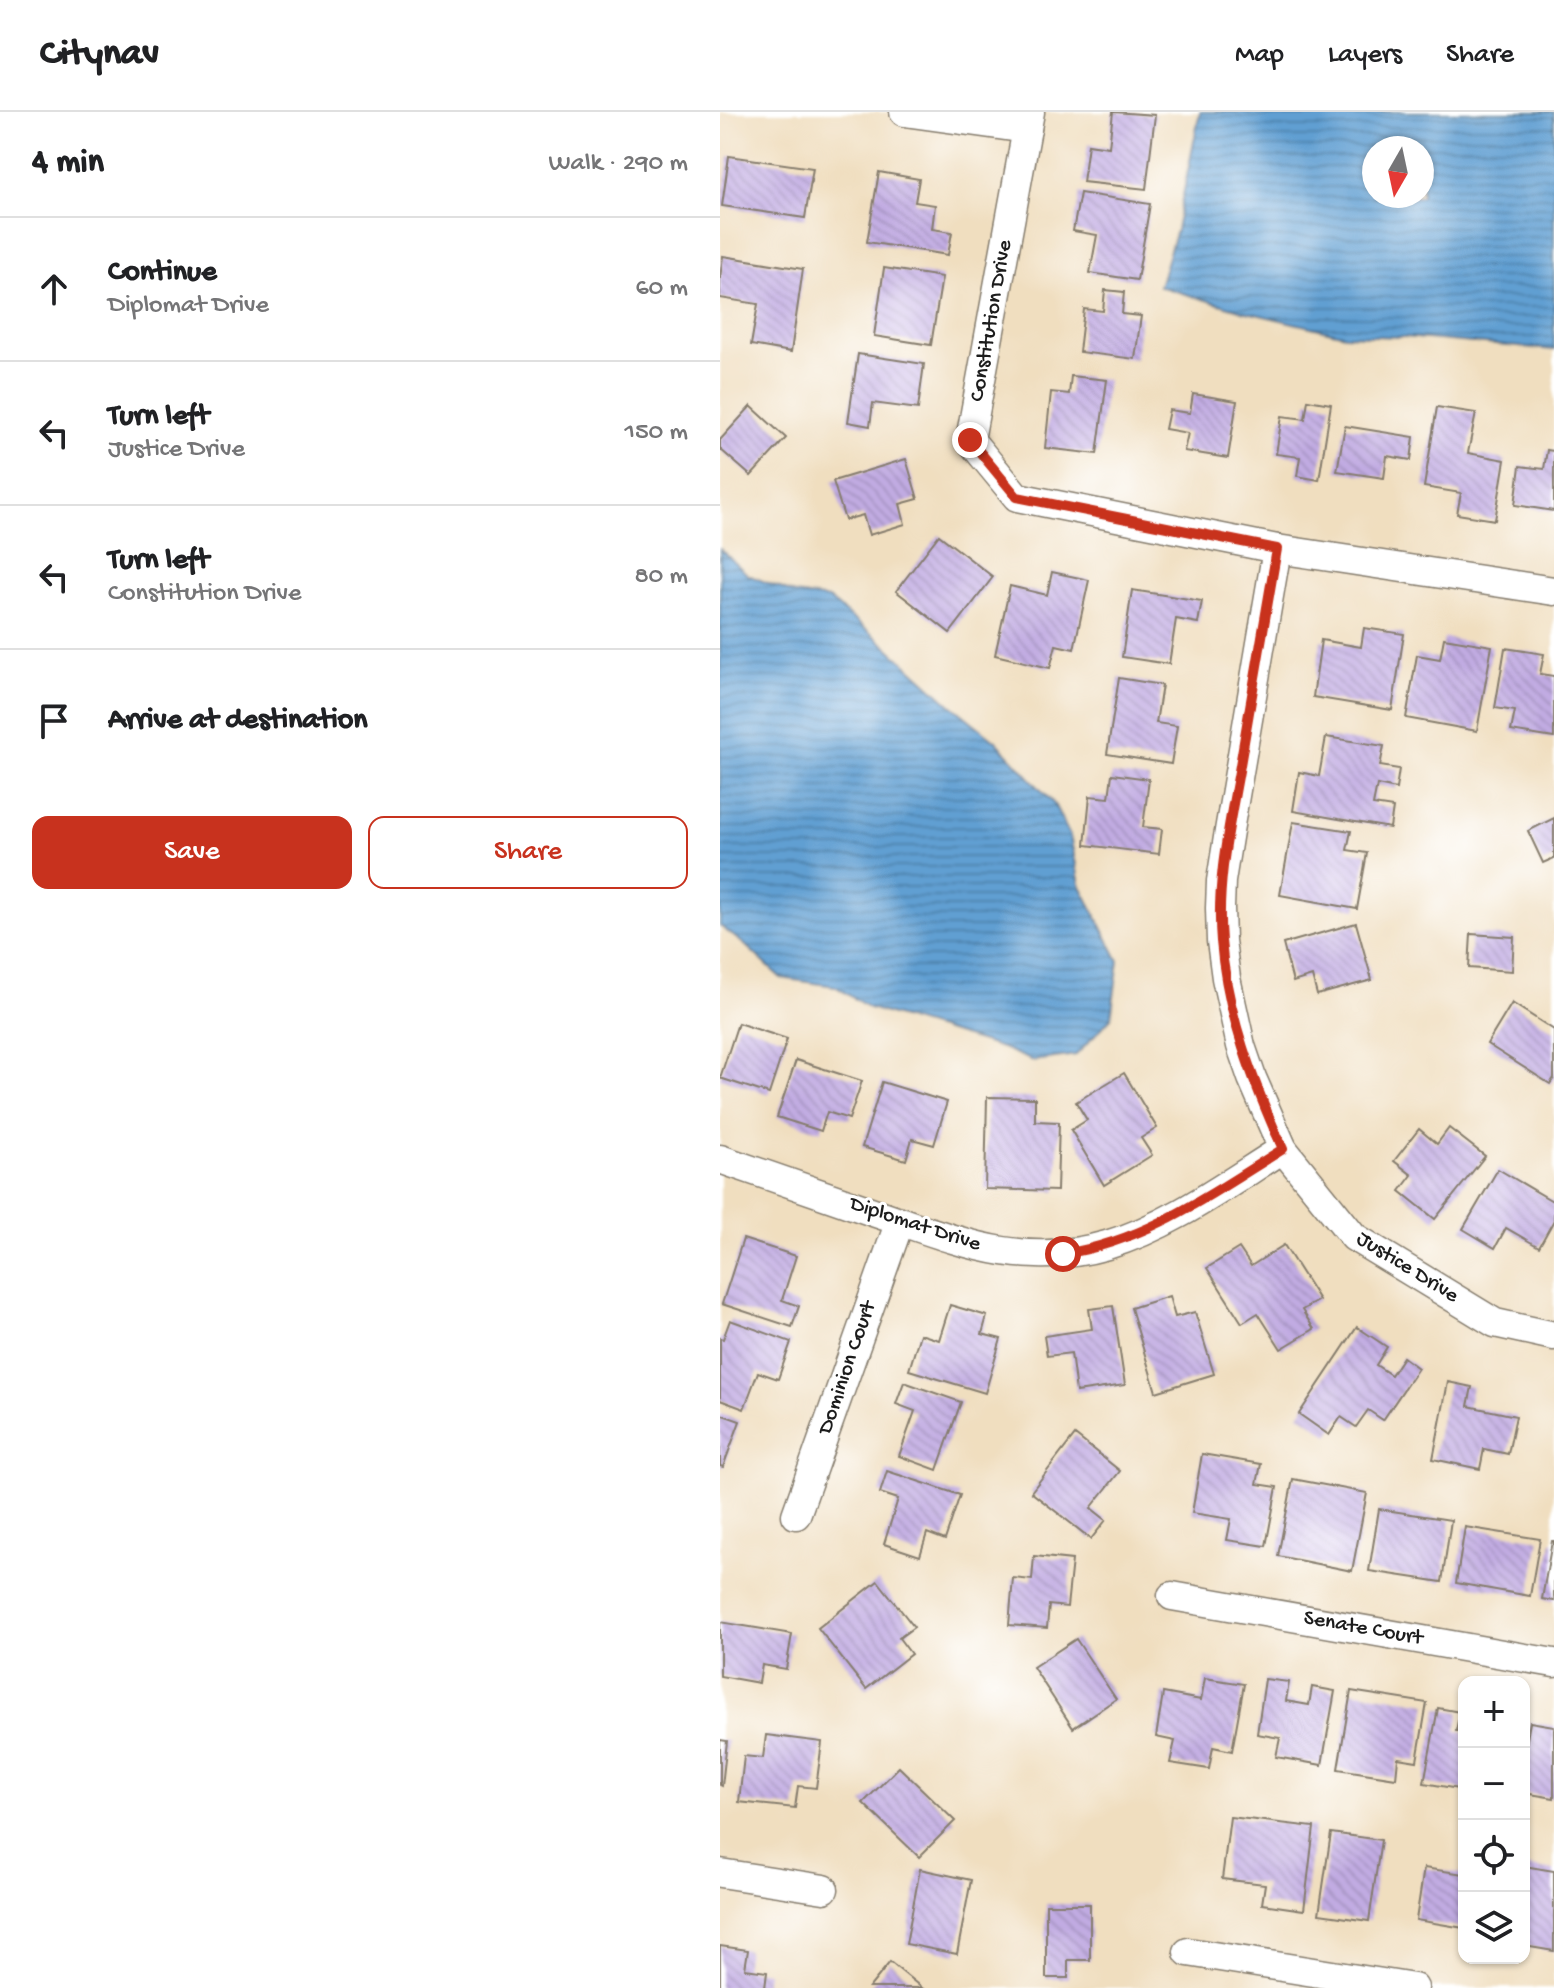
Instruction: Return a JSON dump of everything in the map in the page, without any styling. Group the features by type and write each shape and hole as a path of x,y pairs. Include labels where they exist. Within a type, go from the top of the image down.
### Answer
{"street":[{"path":"904,112 1028,120"},
{"name":"Constitution Drive","path":"1028,120 970,440 1017,497 1277,549 1554,591"},
{"name":"Justice Drive","path":"1277,549 1221,881 1221,941 1226,978 1241,1046 1252,1078 1283,1149 1354,1237 1495,1323 1554,1336"},
{"name":"Diplomat Drive","path":"720,1159 964,1244 1019,1255 1063,1254 1108,1245 1169,1219 1283,1149"},
{"name":"Dominion Court","path":"796,1515 900,1221"},
{"name":"Senate Court","path":"1172,1596 1554,1663"},
{"path":"720,1873 824,1889"},
{"path":"1188,1952 1414,1988"}],"water":[{"path":"1200,112 1554,112 1554,350 1345,335 1243,311 1159,286 1176,230"},
{"path":"720,549 748,575 795,594 828,599 996,741 1054,804 1070,836 1080,884 1119,961 1111,1018 1076,1055 1033,1061 1002,1048 869,1008 835,986 781,978 720,926"}],"building":[{"path":"1113,112 1155,115 1146,189 1083,182 1088,144 1109,147"},
{"path":"729,156 813,168 805,218 722,206"},
{"path":"879,172 919,179 915,202 935,205 932,229 952,232 948,255 867,242"},
{"path":"1080,193 1150,204 1137,280 1090,273 1097,235 1073,231"},
{"path":"723,256 803,269 791,352 751,345 758,304 720,298"},
{"path":"884,268 942,277 931,345 874,336"},
{"path":"1105,290 1124,292 1122,314 1141,316 1135,359 1079,352 1084,309 1103,311"},
{"path":"858,354 924,364 918,409 873,403 870,426 848,422"},
{"path":"1071,376 1107,380 1097,454 1045,448 1051,392 1069,394"},
{"path":"1193,394 1237,401 1228,458 1184,451 1188,433 1165,429 1169,410 1190,413"},
{"path":"1308,400 1331,404 1319,480 1297,476 1300,457 1276,454 1282,416 1305,419"},
{"path":"751,406 786,438 751,476 720,449 720,440"},
{"path":"1437,407 1476,413 1468,453 1505,460 1495,520 1457,514 1461,493 1424,487"},
{"path":"1345,426 1414,437 1411,460 1387,456 1384,478 1337,471"},
{"path":"1547,450 1554,451 1554,511 1515,505 1520,466 1544,469"},
{"path":"906,459 918,499 900,504 905,524 869,535 863,515 845,520 833,481"},
{"path":"939,535 993,577 950,633 896,591"},
{"path":"1052,572 1089,580 1074,649 1056,645 1050,668 995,655 1010,586 1047,595"},
{"path":"1132,590 1202,601 1198,623 1176,619 1169,664 1122,657"},
{"path":"1364,628 1404,634 1392,710 1313,697 1321,640 1361,647"},
{"path":"1444,638 1492,646 1477,731 1406,718 1417,655 1440,659"},
{"path":"1505,648 1544,654 1540,674 1554,676 1554,738 1511,731 1515,711 1495,708"},
{"path":"1119,678 1162,685 1156,723 1177,726 1171,764 1107,754"},
{"path":"1326,737 1384,746 1380,766 1399,769 1396,789 1377,785 1373,805 1393,808 1390,828 1293,811 1299,772 1319,776"},
{"path":"1112,774 1149,779 1143,827 1162,829 1159,854 1085,845 1090,796 1109,798"},
{"path":"1554,818 1554,858 1543,863 1528,831"},
{"path":"1293,822 1351,831 1347,850 1367,853 1357,909 1280,895"},
{"path":"1356,923 1372,980 1317,995 1312,976 1293,982 1283,944"},
{"path":"1471,934 1514,937 1512,971 1469,968"},
{"path":"1512,1003 1554,1030 1554,1078 1550,1084 1487,1044"},
{"path":"738,1023 787,1039 769,1094 720,1078"},
{"path":"796,1060 862,1081 849,1119 827,1112 821,1131 777,1117"},
{"path":"1124,1073 1157,1128 1141,1138 1152,1155 1104,1185 1071,1130 1087,1120 1076,1102"},
{"path":"882,1082 947,1102 934,1145 912,1139 906,1160 862,1147"},
{"path":"987,1097 1035,1098 1035,1121 1059,1122 1057,1191 985,1189"},
{"path":"1449,1128 1485,1156 1435,1219 1400,1191 1412,1175 1394,1161 1419,1129 1437,1144"},
{"path":"1498,1169 1554,1202 1554,1220 1539,1247 1506,1228 1495,1248 1463,1229"},
{"path":"743,1239 796,1256 782,1300 799,1306 792,1327 722,1304"},
{"path":"1284,1245 1319,1300 1302,1310 1314,1329 1281,1349 1258,1313 1242,1323 1207,1268 1239,1248 1251,1266"},
{"path":"1169,1296 1175,1317 1195,1312 1214,1374 1156,1392 1131,1308"},
{"path":"950,1305 987,1316 982,1334 1001,1339 985,1393 909,1370 920,1334 939,1340"},
{"path":"1113,1306 1125,1385 1076,1392 1071,1353 1047,1356 1044,1336 1092,1329 1089,1309"},
{"path":"730,1320 791,1342 778,1379 758,1372 744,1409 720,1400 720,1338 723,1339"},
{"path":"1357,1327 1387,1347 1376,1365 1391,1375 1403,1357 1418,1368 1383,1420 1368,1410 1356,1427 1341,1417 1329,1435 1299,1414"},
{"path":"904,1382 961,1402 937,1470 899,1456 915,1411 896,1404"},
{"path":"1448,1382 1472,1387 1468,1406 1516,1416 1508,1454 1484,1449 1480,1469 1433,1459"},
{"path":"720,1414 740,1421 723,1467 720,1466"},
{"path":"1075,1435 1120,1471 1091,1508 1106,1520 1091,1539 1031,1492"},
{"path":"1202,1454 1261,1464 1257,1484 1277,1487 1266,1546 1227,1540 1231,1519 1192,1513"},
{"path":"887,1471 960,1495 945,1540 927,1533 920,1556 884,1544 898,1499 880,1493"},
{"path":"1293,1479 1367,1493 1352,1571 1278,1556"},
{"path":"1379,1509 1451,1520 1442,1582 1369,1571"},
{"path":"1465,1527 1540,1539 1530,1596 1456,1583"},
{"path":"1554,1541 1554,1601 1542,1599"},
{"path":"1034,1556 1072,1560 1067,1607 1049,1605 1047,1628 1009,1625 1013,1578 1032,1580"},
{"path":"878,1581 914,1627 899,1638 911,1654 866,1689 818,1628"},
{"path":"720,1622 792,1634 786,1669 762,1665 759,1683 720,1676"},
{"path":"1076,1639 1116,1699 1073,1728 1033,1667"},
{"path":"1205,1678 1244,1684 1232,1751 1213,1747 1209,1769 1170,1763 1175,1741 1156,1737 1163,1693 1201,1700"},
{"path":"1265,1679 1289,1682 1286,1701 1309,1705 1312,1687 1335,1691 1322,1765 1276,1757 1280,1738 1257,1734"},
{"path":"1351,1691 1427,1703 1417,1761 1398,1758 1396,1778 1338,1769"},
{"path":"1438,1708 1458,1712 1458,1789 1424,1783"},
{"path":"1530,1722 1554,1726 1554,1798 1530,1794"},
{"path":"766,1735 822,1742 816,1788 798,1786 795,1808 739,1802 744,1756 763,1758"},
{"path":"720,1740 727,1741 722,1786 720,1785"},
{"path":"899,1767 955,1821 919,1857 863,1803"},
{"path":"1230,1817 1314,1827 1304,1910 1262,1904 1265,1884 1222,1879"},
{"path":"1331,1833 1381,1840 1369,1921 1319,1914"},
{"path":"1530,1867 1554,1871 1554,1951 1530,1947"},
{"path":"1424,1868 1458,1873 1458,1927 1416,1920"},
{"path":"920,1869 971,1880 957,1954 906,1944"},
{"path":"1046,1904 1090,1904 1090,1960 1068,1960 1068,1978 1046,1978"},
{"path":"720,1946 748,1950 745,1969 767,1972 765,1988 720,1988"},
{"path":"890,1962 922,1988 869,1988"}],"route":[{"path":"970,440 1017,497 1277,549 1221,881 1220,908 1226,978 1241,1046 1283,1149 1169,1219 1108,1245 1063,1254"}]}
